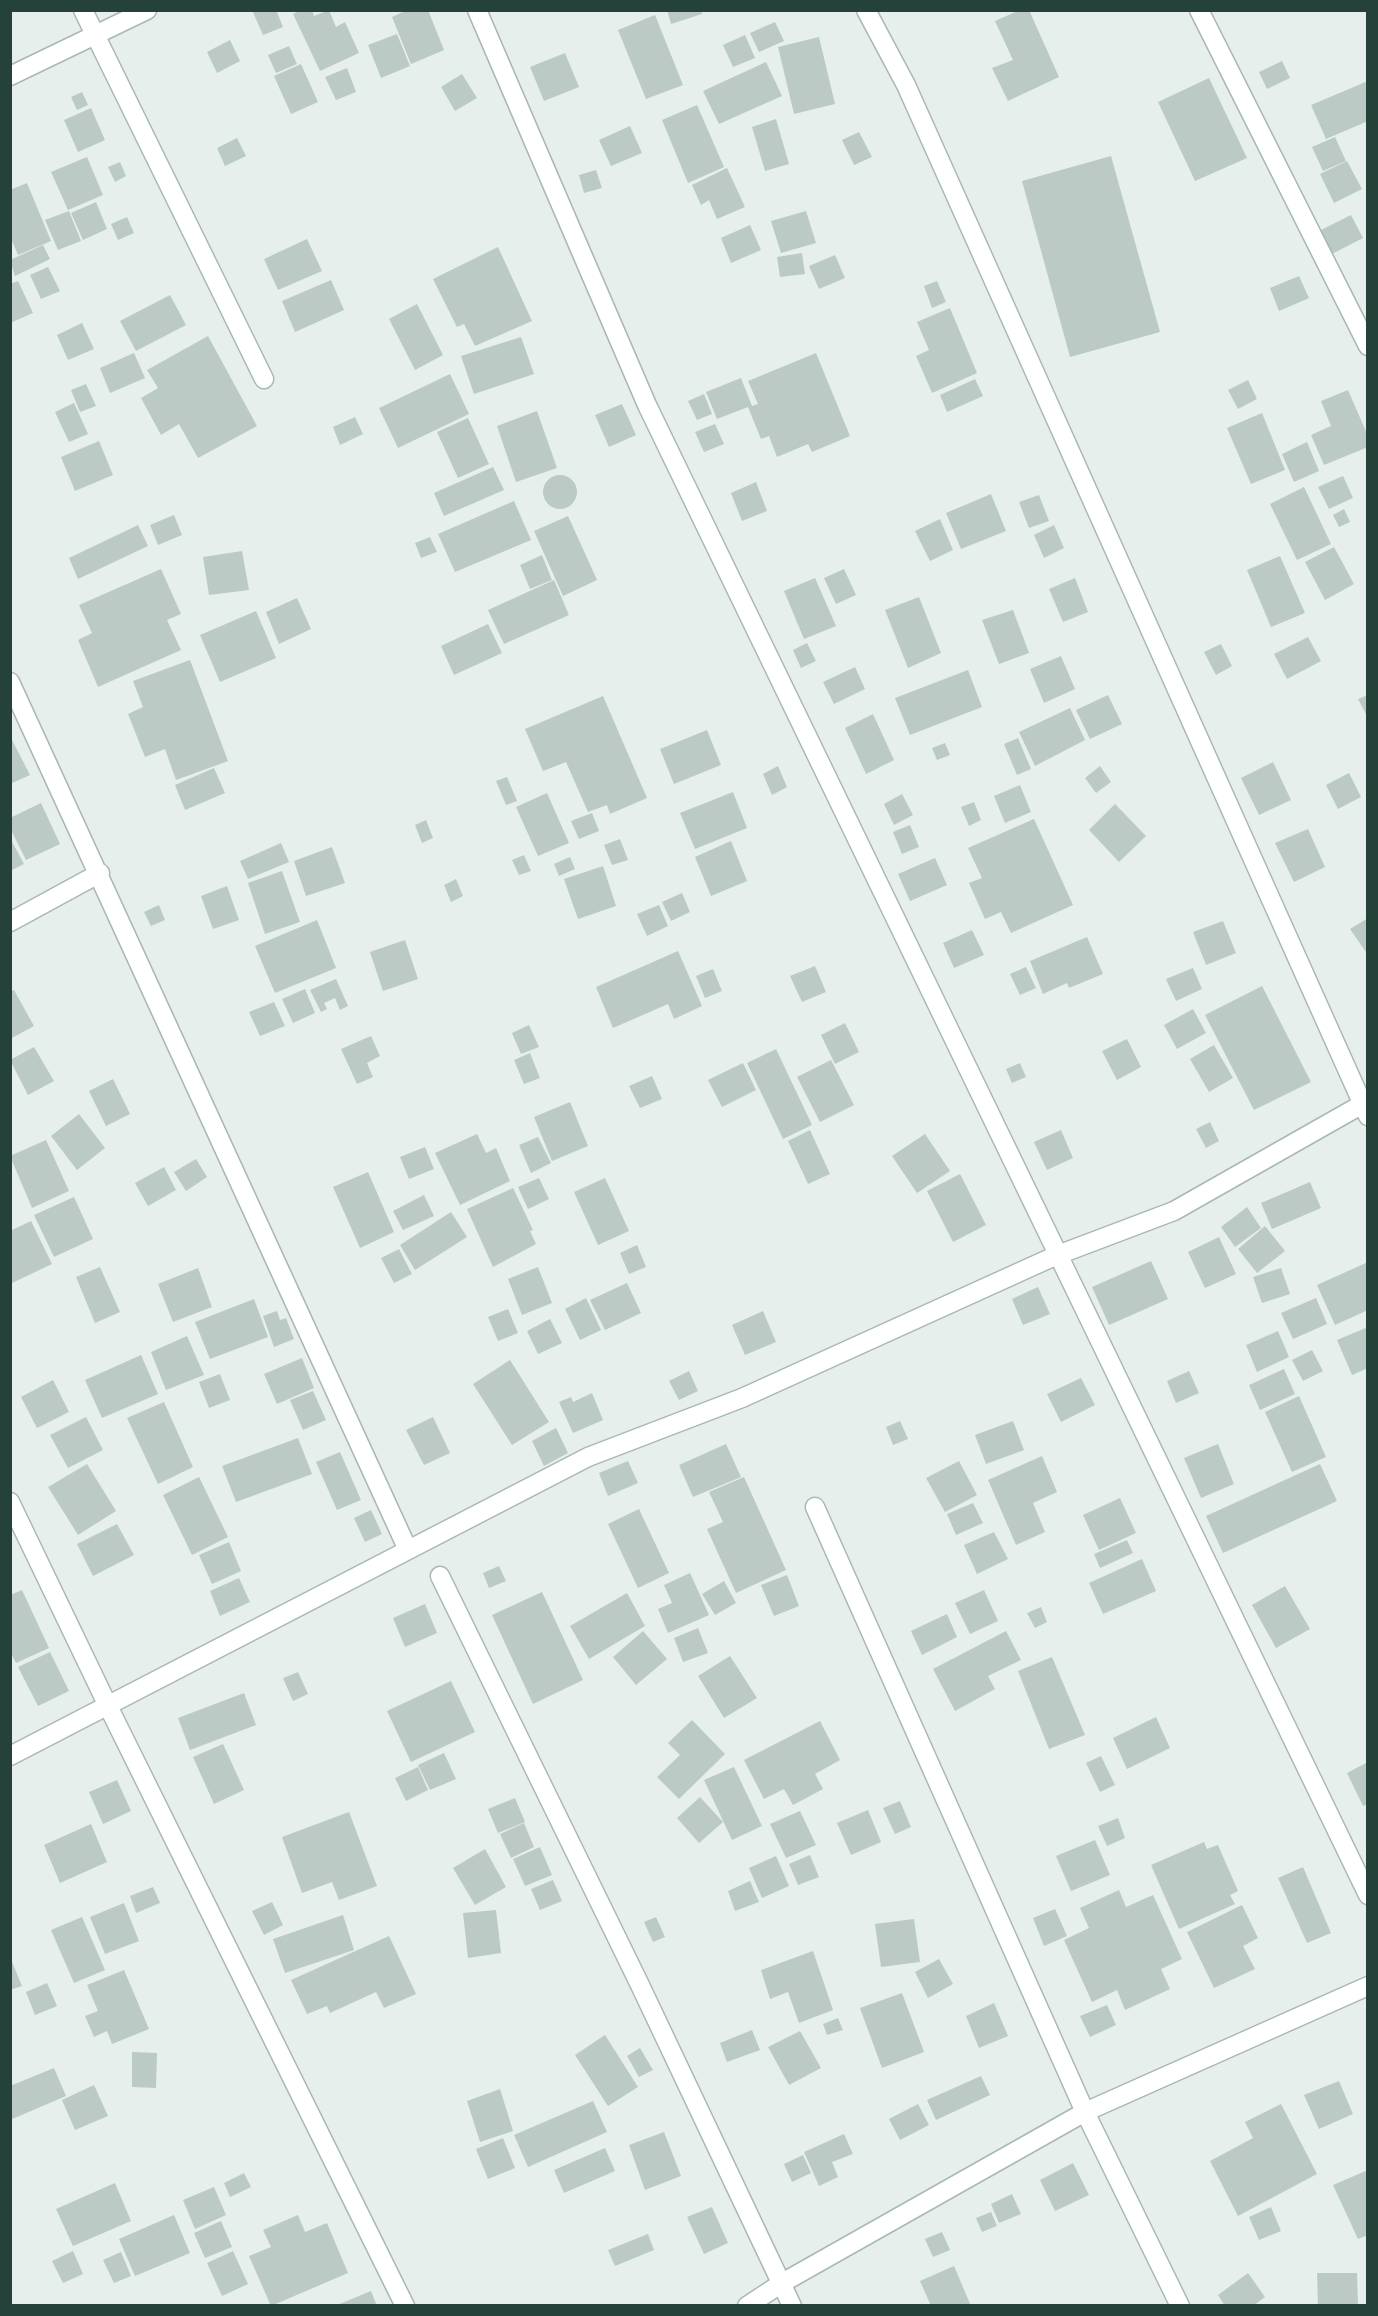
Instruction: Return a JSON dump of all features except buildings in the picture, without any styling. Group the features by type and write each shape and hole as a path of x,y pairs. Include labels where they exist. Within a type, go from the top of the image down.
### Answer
{"street":[{"path":"83,10 97,34 264,379"},
{"path":"10,76 147,10"},
{"path":"477,10 647,405 1368,1895"},
{"path":"866,10 906,85 1368,1116"},
{"path":"1199,10 1368,346"},
{"path":"10,682 100,873 408,1550"},
{"path":"10,922 100,873"},
{"path":"10,1756 588,1457 742,1398 1055,1256 1174,1211 1368,1101"},
{"path":"10,1502 108,1706 405,2306"},
{"path":"815,1507 1085,2112 1180,2306"},
{"path":"440,1576 639,1983 792,2306"},
{"path":"747,2306 782,2283 1085,2112 1368,1986"}]}
